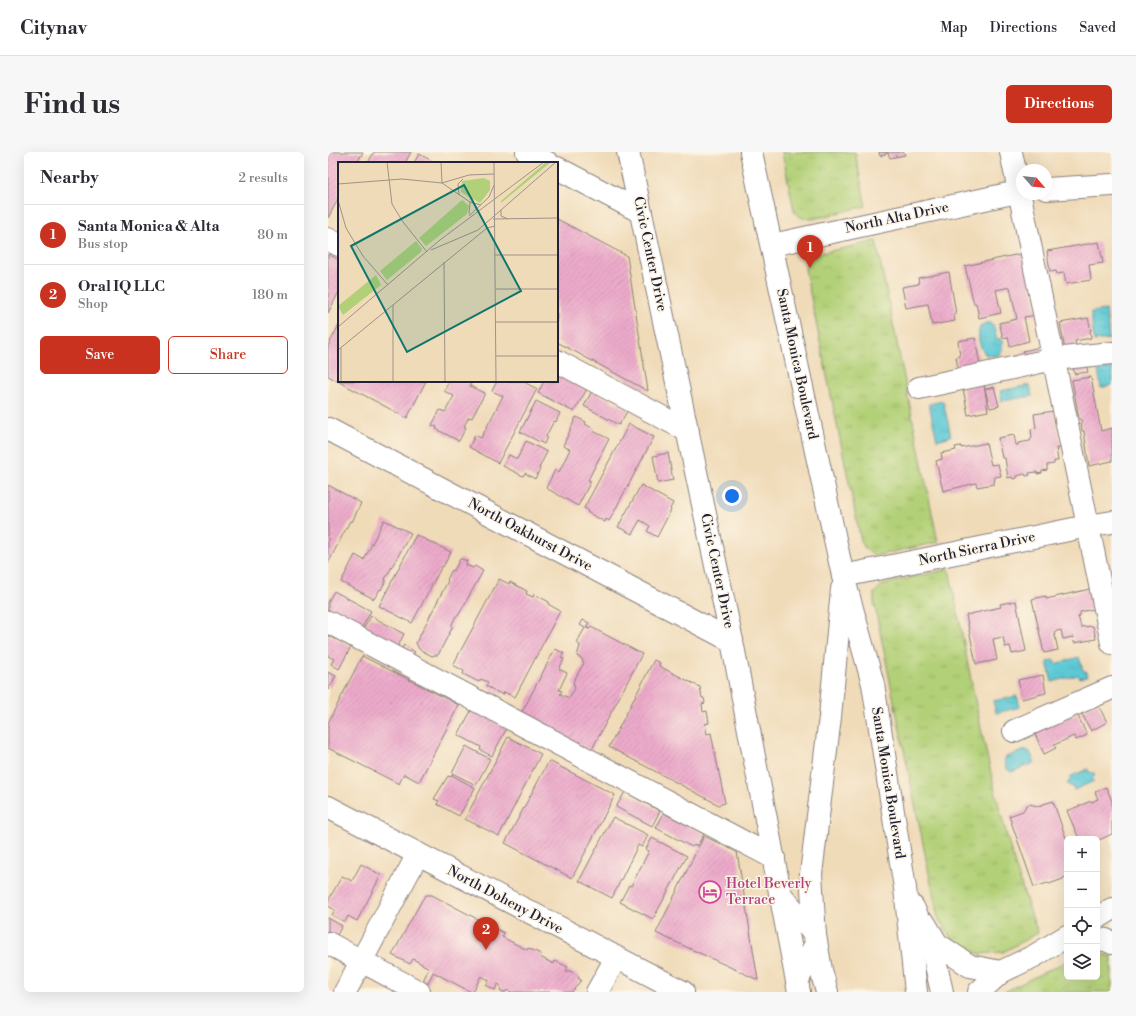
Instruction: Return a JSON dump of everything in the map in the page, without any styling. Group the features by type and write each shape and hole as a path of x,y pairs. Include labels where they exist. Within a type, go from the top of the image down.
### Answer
{"street":[{"path":"527,152 546,162"},
{"name":"Civic Center Drive","path":"628,152 732,641 798,987"},
{"name":"Santa Monica Boulevard","path":"751,152 843,576 873,684 905,888 916,992"},
{"path":"1011,152 1016,172"},
{"path":"558,169 641,212"},
{"path":"1052,190 1112,185"},
{"name":"North Alta Drive","path":"772,245 1016,192"},
{"path":"1023,200 1112,643"},
{"path":"328,239 338,244"},
{"path":"919,388 1054,359 1112,353"},
{"path":"558,362 688,431"},
{"name":"North Oakhurst Drive","path":"328,429 732,641"},
{"name":"North Sierra Drive","path":"843,576 1112,522"},
{"name":"Santa Monica Boulevard","path":"827,992 815,939 811,874 830,717 843,576"},
{"path":"328,622 774,858"},
{"path":"1014,731 1112,688"},
{"name":"North Doheny Drive","path":"328,806 682,992"},
{"path":"345,992 418,854"},
{"path":"905,888 937,944 970,966 1001,972"},
{"path":"905,888 933,952 942,992"},
{"path":"780,894 815,939 798,987"},
{"path":"1100,916 1112,909"},
{"path":"979,992 1001,972 1034,956 1064,938"},
{"path":"1100,939 1112,943"},
{"path":"328,943 419,992"},
{"path":"596,992 616,958"}],"green space":[{"path":"782,152 855,152 866,206 813,219 800,216 794,210"},
{"path":"876,241 938,542 875,556 866,550 861,541 805,269 808,256"},
{"path":"949,569 986,753 997,799 1009,844 1038,933 1003,952 980,954 962,945 951,938 938,918 874,602 874,593 881,586 896,581"},
{"path":"1100,954 1112,957 1112,992 1004,992 1064,962 1064,980 1100,980"}],"water":[{"path":"1106,310 1109,339 1094,341 1091,312"},
{"path":"986,323 991,323 995,330 996,339 1001,339 1003,344 1001,353 997,355 986,355 980,345 980,327"},
{"path":"1112,368 1112,385 1101,388 1098,370"},
{"path":"1030,385 1032,396 1002,401 1000,391"},
{"path":"943,401 951,436 937,440 929,404"},
{"path":"1079,657 1083,671 1086,671 1087,676 1080,678 1078,675 1052,682 1047,662 1054,660 1055,664"},
{"path":"1017,696 1020,707 996,713 993,701"},
{"path":"1026,750 1030,752 1034,761 1032,764 1011,772 1007,769 1004,761 1006,757"},
{"path":"1088,769 1089,772 1094,773 1095,775 1092,779 1094,781 1074,790 1073,787 1068,785 1068,782 1071,780 1069,777"}],"building":[{"path":"328,152 363,152 358,162 338,162 338,199 328,218"},
{"path":"374,152 411,152 406,162 369,162"},
{"path":"879,152 904,152 905,155 890,158 888,153 880,156"},
{"path":"419,154 434,162 415,162"},
{"path":"558,220 627,256 648,391 558,343"},
{"path":"1099,242 1103,263 1089,265 1091,280 1066,284 1064,273 1057,274 1056,271 1050,272 1047,251"},
{"path":"1024,253 1037,315 1024,317 1029,341 1010,346 1008,337 1003,338 999,323 1017,319 1010,287 996,290 1001,313 979,318 965,266"},
{"path":"328,254 338,259 338,294 328,313"},
{"path":"949,272 956,314 954,315 955,321 932,325 928,304 906,308 902,287 919,284 918,278"},
{"path":"1088,318 1091,338 1075,341 1076,348 1065,350 1060,323"},
{"path":"338,327 338,381 328,376 328,346"},
{"path":"975,338 980,365 958,369 956,357 960,356 958,341"},
{"path":"1041,347 1042,353 1024,357 1023,351"},
{"path":"1086,364 1088,372 1074,374 1073,366"},
{"path":"558,371 588,387 574,412 538,393 544,382 558,382"},
{"path":"1091,377 1101,431 1112,428 1112,461 1089,466 1084,431 1082,431 1081,419 1079,419 1072,380"},
{"path":"339,382 425,382 407,418"},
{"path":"448,382 471,382 470,386 485,393 472,418 469,417 464,426 466,427 459,441 436,429 437,427 432,425 440,410 445,412 454,396 444,391"},
{"path":"496,382 524,382 537,389 498,463 469,447 475,435 481,438 503,396 492,391"},
{"path":"984,384 988,411 968,415 963,388"},
{"path":"994,387 999,406 990,408 985,389"},
{"path":"592,391 628,410 619,425 584,406"},
{"path":"536,401 560,413 556,422 554,421 546,436 547,437 544,444 520,432"},
{"path":"1054,411 1062,448 1056,448 1058,461 1054,461 1054,464 1047,465 1047,470 1042,471 1042,473 1029,473 1030,475 1026,476 1025,474 1017,476 1017,478 1013,479 1012,477 1008,478 1005,458 1002,458 998,438 1014,435 1016,445 1018,445 1018,443 1030,441 1032,437 1031,429 1036,428 1034,414"},
{"path":"576,417 586,422 585,424 594,429 593,431 609,439 588,480 591,481 578,506 546,488 555,470 559,472 570,449 563,446"},
{"path":"629,424 654,437 609,521 606,519 605,522 587,512 588,510 584,508"},
{"path":"526,441 547,452 535,479 525,473 523,476 503,466 509,455 517,459"},
{"path":"986,443 991,465 998,464 1001,476 995,477 994,484 977,487 976,483 943,491 936,461 942,459 941,453 956,450 955,447 961,446 961,448"},
{"path":"668,453 673,480 658,483 653,456"},
{"path":"328,485 361,503 352,522 350,521 328,563"},
{"path":"641,485 673,503 657,537 647,531 650,526 640,520 632,534 618,527"},
{"path":"384,520 411,533 385,579 386,580 381,590 380,589 374,599 341,582 355,555 364,560"},
{"path":"416,535 451,552 412,623 379,606"},
{"path":"460,559 467,561 466,565 473,568 475,566 483,571 458,616 456,616 452,624 452,628 438,655 432,656 419,649 416,643 448,581 447,580 451,571 454,570"},
{"path":"499,579 509,584 510,582 527,591 526,594 533,597 534,594 549,602 548,604 560,611 515,697 504,692 503,695 486,686 488,682 481,679 479,682 463,674 464,671 453,665"},
{"path":"1090,589 1094,609 1080,612 1080,616 1078,616 1081,627 1093,626 1096,639 1074,643 1073,637 1063,639 1061,630 1054,632 1058,650 1044,653 1032,599 1046,596 1046,599"},
{"path":"334,591 371,611 362,628 328,610 328,602"},
{"path":"1016,601 1026,651 1012,654 1010,646 1005,647 1003,637 993,639 997,660 976,664 966,615 1001,607 1000,604"},
{"path":"371,616 404,634 397,648 363,630"},
{"path":"583,620 589,623 586,628 589,629 591,627 642,654 591,751 521,714 555,649 564,653 561,658 564,659 559,669 567,673 559,690 562,691 560,694 569,698 575,688 573,682 584,663 582,662 583,660 577,656 580,646 577,642 585,628 580,625"},
{"path":"328,634 351,647 339,669 331,664 334,659 328,656"},
{"path":"404,645 415,652 411,657 400,651"},
{"path":"362,656 459,705 419,782 404,774 399,784 328,748 328,723"},
{"path":"654,660 660,663 659,666 700,687 702,698 704,698 705,703 702,704 703,712 707,711 709,723 705,724 707,734 711,733 725,803 719,805 609,747"},
{"path":"328,672 336,676 328,690"},
{"path":"1043,675 1046,693 1022,699 1018,680"},
{"path":"1097,703 1107,722 1091,731 1081,712"},
{"path":"472,709 507,728 492,756 480,750 481,747 458,735"},
{"path":"1077,714 1087,735 1076,740 1074,736 1054,745 1056,748 1044,754 1034,732"},
{"path":"508,737 541,754 499,836 465,819"},
{"path":"466,746 490,759 476,785 452,773"},
{"path":"549,761 615,795 572,878 505,843"},
{"path":"452,775 475,788 459,816 437,804 439,801 434,799 448,776 451,777"},
{"path":"1106,787 1112,801 1112,834 1100,840 1100,836 1078,836 1067,811 1098,799 1095,792"},
{"path":"625,792 660,811 652,826 616,807"},
{"path":"1053,801 1065,836 1064,836 1064,878 1049,884 1034,887 1009,816 1023,811 1029,804 1038,806"},
{"path":"664,813 704,834 697,846 694,845 692,847 656,828"},
{"path":"613,817 648,835 642,847 638,845 612,898 579,881"},
{"name":"Hotel Beverly Terrace","path":"704,836 737,852 758,980 656,933"},
{"path":"652,838 687,856 653,919 620,902 629,885 631,886 649,851 646,849"},
{"path":"361,864 381,875 357,921 348,916 345,922 332,915 335,910 328,906 328,901 342,876 352,881"},
{"path":"426,895 432,895 504,933 502,937 527,950 528,948 541,954 540,957 554,964 555,961 568,967 566,971 570,971 579,976 578,978 581,980 572,992 511,992 507,990 506,992 503,992 500,990 501,986 498,984 495,990 486,985 489,980 481,976 473,992 471,992 433,972 428,984 423,981 429,968 413,959 410,964 392,955"},
{"path":"328,918 342,926 334,940 328,937"}],"place":[{"name":"Santa Monica & Alta","path":"810,268"},
{"name":"Hotel Beverly Terrace","path":"710,892"},
{"name":"Oral IQ LLC","path":"486,950"}]}
